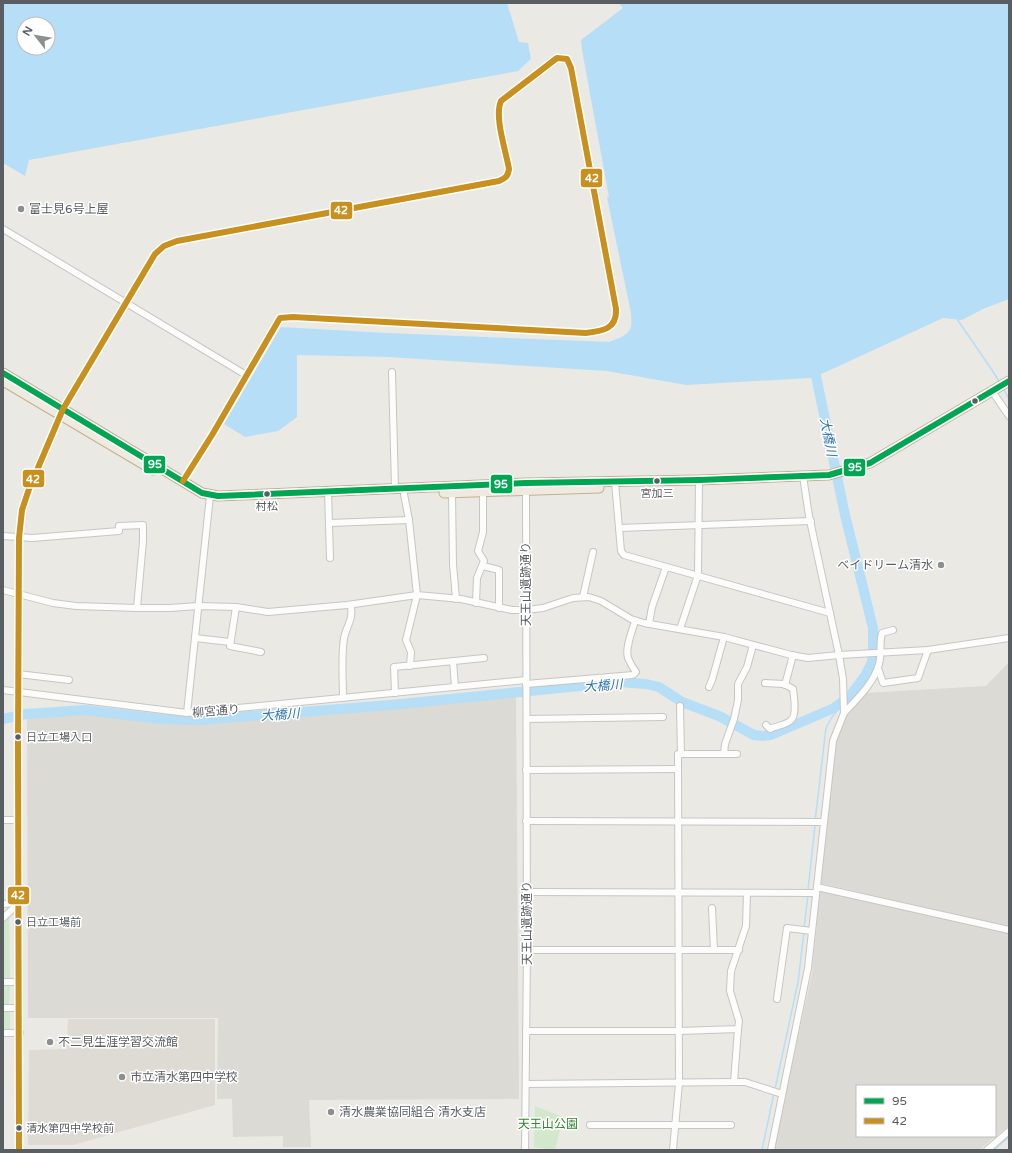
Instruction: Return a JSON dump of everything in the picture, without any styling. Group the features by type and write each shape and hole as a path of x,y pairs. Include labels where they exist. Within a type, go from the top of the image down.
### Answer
{"highway":[{"path":"3,373 62,413 200,498 328,494 484,492 526,487"},
{"path":"3,382 62,413 183,481 209,498"},
{"path":"328,494 395,488 615,485 829,478 846,474 870,463 1003,388"}],"street":[{"path":"19,1150 19,538 22,510 29,489 62,413 155,254 164,246 177,241 492,183 505,178 508,175 509,169 498,117 498,107 500,101 557,58 567,59 571,68 616,309 616,314 610,327 601,331 586,333 285,317 280,318 183,481"},
{"path":"4,231 246,375"},
{"path":"392,372 395,488"},
{"path":"1003,388 1009,416"},
{"path":"803,479 839,655 845,710"},
{"path":"680,629 698,575 699,483"},
{"path":"615,485 621,551 624,555 830,613"},
{"name":"天王山遺跡通り","path":"525,1150 527,1084 526,487"},
{"path":"476,603 477,578 484,561 478,551 483,532 484,492"},
{"path":"452,493 453,564 456,599"},
{"path":"328,494 330,558"},
{"path":"404,494 417,595 406,640 411,652 410,666"},
{"path":"187,713 209,498"},
{"path":"330,524 408,520"},
{"path":"619,528 811,522"},
{"path":"3,536 32,538 120,531 119,526 143,525 143,541 136,608"},
{"path":"583,597 593,552"},
{"path":"482,566 499,570 499,608"},
{"path":"649,624 652,606 666,567"},
{"path":"3,590 53,603 76,606 136,608 198,606 236,607 268,612 351,605 417,595 456,599 512,610 526,610 543,608 573,598 589,597 601,601 635,621 724,637 808,658 928,650 1009,638"},
{"path":"344,698 342,663 345,637 352,615 351,605"},
{"path":"236,607 230,646 260,652"},
{"name":"柳宮通り","path":"3,690 187,713 455,687 633,675 636,672 630,663 628,644 635,621"},
{"path":"771,1150 805,988 833,741 845,710 871,680 878,668 882,633 893,630"},
{"path":"709,687 724,637"},
{"path":"195,638 230,642"},
{"path":"724,754 725,744 734,719 738,700 738,684 747,667 753,645"},
{"path":"878,668 883,683 918,678 928,650"},
{"path":"785,684 793,655"},
{"path":"395,693 394,667 484,658"},
{"path":"453,661 455,687"},
{"path":"18,674 69,680"},
{"path":"766,683 785,684 793,689 793,718 791,721 770,729 766,725"},
{"path":"673,1150 679,1083 678,754 680,754 680,706"},
{"path":"527,719 663,716"},
{"path":"680,754 737,754"},
{"path":"526,770 678,769"},
{"path":"3,820 18,820"},
{"path":"526,820 824,822"},
{"path":"526,892 747,893 816,890 1009,930"},
{"path":"734,1082 739,1021 730,991 731,970 746,926 747,893"},
{"path":"3,904 19,903"},
{"path":"3,918 19,903"},
{"path":"712,908 714,950"},
{"path":"777,999 787,928 812,931"},
{"path":"527,950 738,950"},
{"path":"3,982 19,982"},
{"path":"3,1008 19,1008"},
{"path":"526,1031 679,1031 738,1029"},
{"path":"3,1033 20,1033"},
{"path":"527,1084 744,1082 782,1094"},
{"path":"590,1125 731,1125"},
{"path":"987,1150 1009,1131"}],"shaded area":[{"path":"1009,662 1009,927 820,883 835,745 841,727 848,714 865,693 986,686"},
{"path":"516,694 519,1099 309,1100 311,1147 283,1147 283,1136 233,1137 232,1099 217,1099 218,1018 28,1018 27,715 57,709 195,724"},
{"path":"820,890 1009,932 1009,1125 996,1136 996,1085 856,1085 856,1137 995,1137 979,1150 773,1150 812,974"},
{"name":"市立清水第四中学校","path":"68,1019 215,1019 215,1105 73,1145 28,1145 29,1050 67,1049"}],"green space":[{"path":"9,916 10,980 3,980 3,920"},
{"path":"3,985 10,986 9,1006 3,1006"},
{"path":"3,1010 10,1010 10,1031 3,1031"},
{"name":"天王山公園","path":"535,1106 563,1117 555,1150 534,1147"}],"water":[{"path":"3,3 507,3 519,42 528,43 531,59 518,71 29,160 25,176 3,163"},
{"path":"619,3 1009,3 1009,299 983,309 962,320 943,318 810,378 686,385 607,371 388,357 297,355 297,417 278,431 245,437 224,424 281,327 609,342 623,336 628,332 631,324 631,313 607,197 609,197 581,40 623,8"}],"waterway":[{"path":"957,319 1000,383"},
{"name":"大橋川","path":"3,719 26,714 85,710 161,719 199,720 390,705 619,682 646,684 659,687 682,702 719,716 754,735 771,735 834,708 850,696 865,676 872,662 873,628 845,515 816,376"},
{"path":"1003,388 1009,399"},
{"name":"大橋川","path":"846,700 850,696"},
{"path":"815,821 826,728 832,717 841,706"},
{"path":"808,890 815,825"},
{"path":"804,928 808,894"},
{"path":"775,1089 798,982 804,932"},
{"path":"762,1150 774,1093"},
{"path":"994,1150 1009,1137"}],"transit line":[{"name":"42","path":"19,1150 19,538 22,510 29,489 63,409 155,254 164,246 177,241 499,181 505,178 509,169 501,134 499,116 501,101 557,58 567,59 571,68 616,309 616,316 611,325 603,330 586,333 293,317 280,318 212,435 183,481"},
{"name":"95","path":"3,373 202,493 218,496 526,483 699,480 829,475 870,463 1009,381"}],"place":[{"name":"富士見6号上屋","path":"21,209"},
{"name":"宮加三","path":"657,481"},
{"name":"村松","path":"267,494"},
{"name":"ベイドリーム清水","path":"941,565"},
{"name":"日立工場入口","path":"18,737"},
{"name":"日立工場前","path":"18,922"},
{"name":"不二見生涯学習交流館","path":"50,1042"},
{"name":"市立清水第四中学校","path":"122,1077"},
{"name":"清水農業協同組合 清水支店","path":"331,1112"},
{"name":"清水第四中学校前","path":"19,1128"}]}
